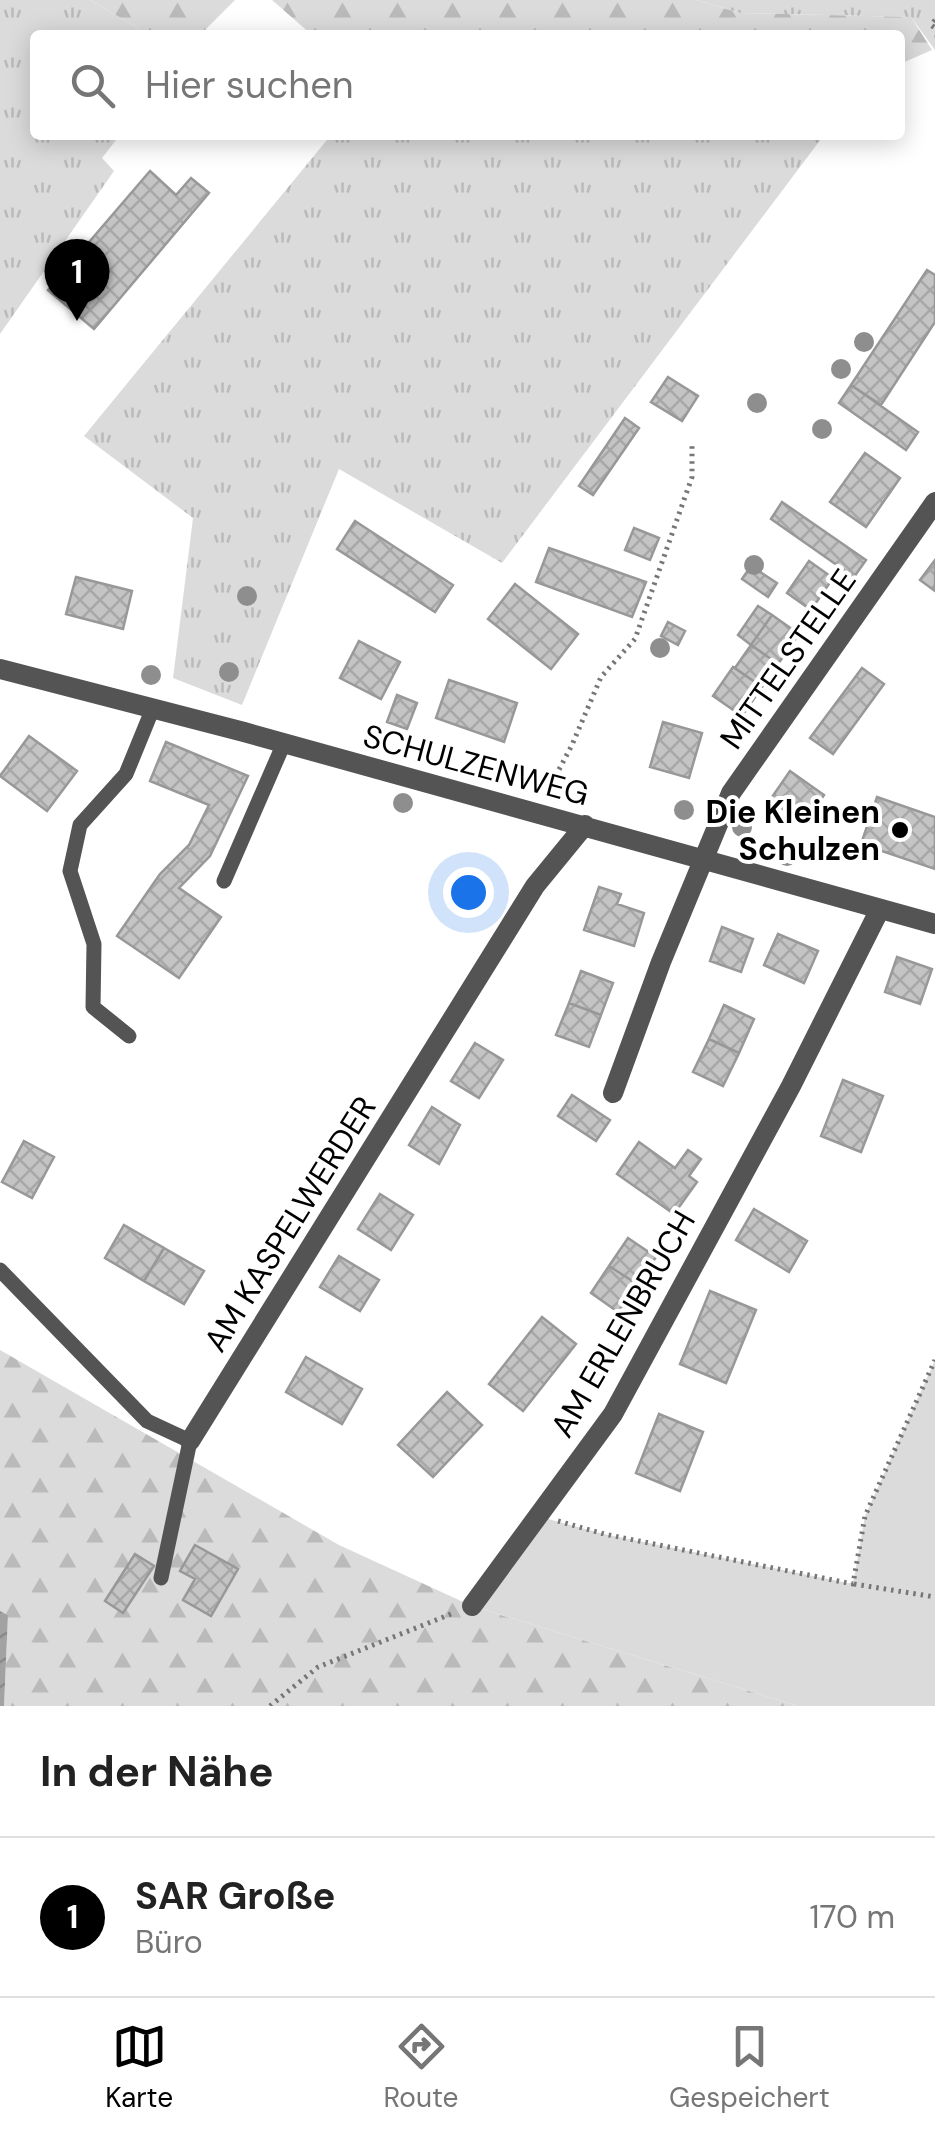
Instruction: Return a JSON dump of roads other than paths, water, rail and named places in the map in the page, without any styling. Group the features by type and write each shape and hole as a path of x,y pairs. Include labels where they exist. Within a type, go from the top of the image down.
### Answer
{"street":[{"name":"MITTELSTELLE","path":"704,858 731,793 935,502"},
{"name":"SCHULZENWEG","path":"0,670 284,743 935,924"},
{"name":"AM KASPELWERDER","path":"190,1441 535,886 586,826"},
{"path":"612,1093 704,858"},
{"name":"AM ERLENBRUCH","path":"472,1606 613,1414 791,1086 880,909"}],"lane":[{"path":"129,1036 93,1007 94,944 70,871 80,825 126,774 153,708"},
{"path":"224,881 284,743"},
{"path":"0,1270 148,1421 190,1441 160,1578"}],"water":[{"path":"0,1611 8,1615 4,1706 0,1706"}],"place":[{"name":"SAR Große","path":"77,321"},
{"name":"Die Kleinen Schulzen","path":"900,830"}]}
